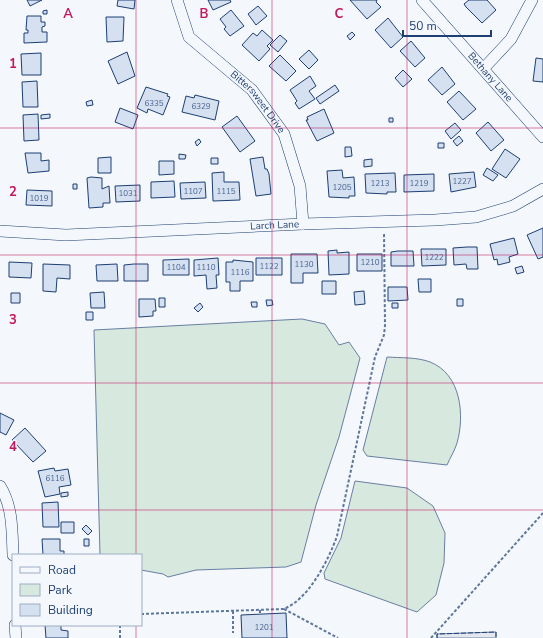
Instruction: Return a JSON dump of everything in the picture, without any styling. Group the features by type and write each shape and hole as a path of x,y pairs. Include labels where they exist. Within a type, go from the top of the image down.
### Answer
{"street":[{"name":"Bittersweet Drive","path":"177,0 189,37 252,90 284,134 300,186 303,224"},
{"name":"Bethany Lane","path":"422,0 484,68 543,137"},
{"path":"484,68 511,39 532,0"},
{"name":"Larch Lane","path":"0,231 66,235 476,217 513,206 543,190"},
{"path":"0,486 8,498 12,522 13,554"},
{"path":"15,626 16,638"}],"path":[{"path":"142,614 283,609 289,607 306,591 320,573 331,553 337,536 375,357 384,335 386,325 384,222"},
{"path":"431,638 543,513"},
{"path":"283,609 338,638"},
{"path":"232,611 233,633"},
{"path":"120,626 120,638"}],"green space":[{"path":"302,319 325,324 339,345 349,342 360,358 339,437 316,505 301,562 286,567 196,570 168,577 163,574 142,570 142,554 100,554 94,330"},
{"path":"387,357 414,358 430,362 440,368 448,376 454,386 458,396 461,420 457,443 447,465 367,456 363,450"},
{"path":"355,481 407,488 433,506 445,533 444,563 436,595 417,612 325,579 324,573 341,538"}],"shaded area":[{"path":"496,632 496,638 437,638 437,634"}],"building":[{"path":"27,0 42,0 30,6"},
{"path":"118,0 135,0 134,9 117,6"},
{"path":"208,0 230,0 231,2 213,10"},
{"path":"350,0 377,0 376,2 381,7 367,19"},
{"path":"469,0 487,0 496,10 482,23 464,4"},
{"path":"258,6 267,16 256,25 248,14"},
{"path":"47,10 47,14 43,14 43,11"},
{"path":"231,10 244,26 230,36 224,29 226,27 220,19"},
{"path":"27,16 41,16 41,22 45,22 45,26 42,27 42,32 47,32 47,42 24,43 24,33 28,33 28,30 26,30"},
{"path":"106,17 124,17 123,41 107,42"},
{"path":"388,18 403,37 391,48 375,30"},
{"path":"262,30 273,40 267,46 270,49 259,61 242,45 253,33 257,36"},
{"path":"352,32 355,35 350,40 347,36"},
{"path":"280,35 287,41 278,52 270,45"},
{"path":"411,41 425,58 415,67 400,51"},
{"path":"309,50 318,60 309,69 299,59"},
{"path":"127,52 135,76 118,84 108,61"},
{"path":"41,53 41,75 22,75 21,54"},
{"path":"280,55 296,71 286,81 269,66"},
{"path":"536,58 543,59 543,82 533,81"},
{"path":"442,67 455,84 442,95 428,80"},
{"path":"403,70 412,79 403,87 395,78"},
{"path":"310,76 316,86 309,91 315,99 299,109 295,103 297,101 290,90"},
{"path":"37,81 38,107 23,107 22,82"},
{"path":"335,85 339,91 320,104 316,98"},
{"path":"146,87 168,94 167,96 170,97 163,115 148,109 147,113 137,108"},
{"path":"459,91 476,109 463,120 447,102"},
{"path":"195,95 219,101 215,120 182,112 186,96 194,98"},
{"path":"92,100 93,105 87,106 86,102"},
{"path":"120,108 138,115 133,129 115,122"},
{"path":"324,109 334,133 317,141 306,120 308,120 307,117"},
{"path":"38,114 39,140 24,141 23,115"},
{"path":"50,114 50,118 41,119 41,115"},
{"path":"237,116 255,141 240,152 222,127"},
{"path":"389,118 393,118 393,122 389,122"},
{"path":"488,122 504,140 491,151 476,133"},
{"path":"455,123 461,130 451,139 445,131"},
{"path":"459,136 463,141 457,146 453,141"},
{"path":"199,139 201,142 197,146 195,142"},
{"path":"438,143 444,143 444,148 438,148"},
{"path":"345,147 351,147 352,156 345,157"},
{"path":"505,149 520,159 506,178 492,169"},
{"path":"25,153 41,153 41,161 49,160 49,171 28,173"},
{"path":"179,154 186,155 185,159 179,159"},
{"path":"111,157 111,173 98,173 98,158"},
{"path":"263,157 265,169 267,169 269,174 271,194 256,196 250,159"},
{"path":"211,158 218,158 218,164 211,164"},
{"path":"372,159 372,166 364,167 364,160"},
{"path":"159,161 174,161 174,174 159,175"},
{"path":"487,168 498,175 493,181 483,175"},
{"path":"342,170 343,178 354,177 355,196 349,196 349,198 329,197 327,171"},
{"path":"224,172 224,182 239,182 240,200 213,201 212,173"},
{"path":"474,172 476,187 451,192 449,174"},
{"path":"395,173 396,192 387,192 387,194 366,193 365,174"},
{"path":"434,174 434,191 404,192 404,175"},
{"path":"87,178 102,178 102,189 109,186 110,203 103,203 103,207 89,208"},
{"path":"174,181 175,197 151,198 151,182"},
{"path":"205,182 206,198 181,199 180,183"},
{"path":"73,184 77,184 77,189 73,189"},
{"path":"140,185 140,201 116,202 115,186"},
{"path":"27,190 52,191 52,206 26,205"},
{"path":"543,228 543,257 538,259 527,235"},
{"path":"514,238 518,254 509,257 510,262 498,265 497,259 494,260 490,244"},
{"path":"477,247 478,269 467,269 466,264 454,265 453,248"},
{"path":"421,249 446,249 446,265 422,266"},
{"path":"337,250 337,253 349,252 349,274 329,275 328,251"},
{"path":"413,251 414,266 391,266 391,252"},
{"path":"291,254 317,254 318,273 303,273 303,283 291,283"},
{"path":"357,254 382,254 382,271 357,271"},
{"path":"218,258 219,275 216,275 217,288 207,289 206,275 194,276 194,260"},
{"path":"256,258 282,258 282,275 256,275"},
{"path":"189,259 189,275 163,275 163,260"},
{"path":"233,260 253,262 253,281 240,281 240,291 230,291 230,282 226,282 226,262 233,262"},
{"path":"9,262 32,263 31,278 9,277"},
{"path":"43,264 70,265 70,279 57,278 56,292 43,291"},
{"path":"117,264 118,281 97,281 96,265"},
{"path":"148,264 148,281 124,281 124,265"},
{"path":"522,266 524,272 517,274 515,268"},
{"path":"418,279 431,279 431,292 419,292"},
{"path":"322,281 336,281 336,294 322,294"},
{"path":"388,287 407,287 408,300 388,301"},
{"path":"364,291 365,304 355,305 354,292"},
{"path":"104,292 105,308 91,308 90,293"},
{"path":"11,293 20,293 20,303 11,303"},
{"path":"159,298 165,298 165,307 159,307"},
{"path":"139,299 155,299 156,311 153,311 153,316 139,317"},
{"path":"457,299 463,299 463,306 457,306"},
{"path":"266,300 272,300 273,305 267,306"},
{"path":"251,302 257,302 257,307 252,307"},
{"path":"200,303 203,307 198,312 194,308"},
{"path":"392,303 398,303 398,308 392,308"},
{"path":"86,312 93,312 93,320 86,320"},
{"path":"0,413 14,420 6,435 0,432"},
{"path":"25,428 46,451 33,462 12,440"},
{"path":"54,468 55,471 68,469 71,485 59,487 60,494 45,497 38,471"},
{"path":"68,492 68,496 61,497 61,493"},
{"path":"58,502 59,527 43,527 42,503"},
{"path":"61,522 74,522 74,533 61,533"},
{"path":"86,525 92,531 88,535 82,529"},
{"path":"42,539 60,539 60,551 64,551 64,554 43,554"},
{"path":"84,539 89,539 89,546 84,546"},
{"path":"286,613 287,638 242,638 241,615"},
{"path":"45,626 61,626 61,630 68,631 68,638 46,638"}],"fence":[{"path":"437,638 437,634 496,632 496,638"}]}
